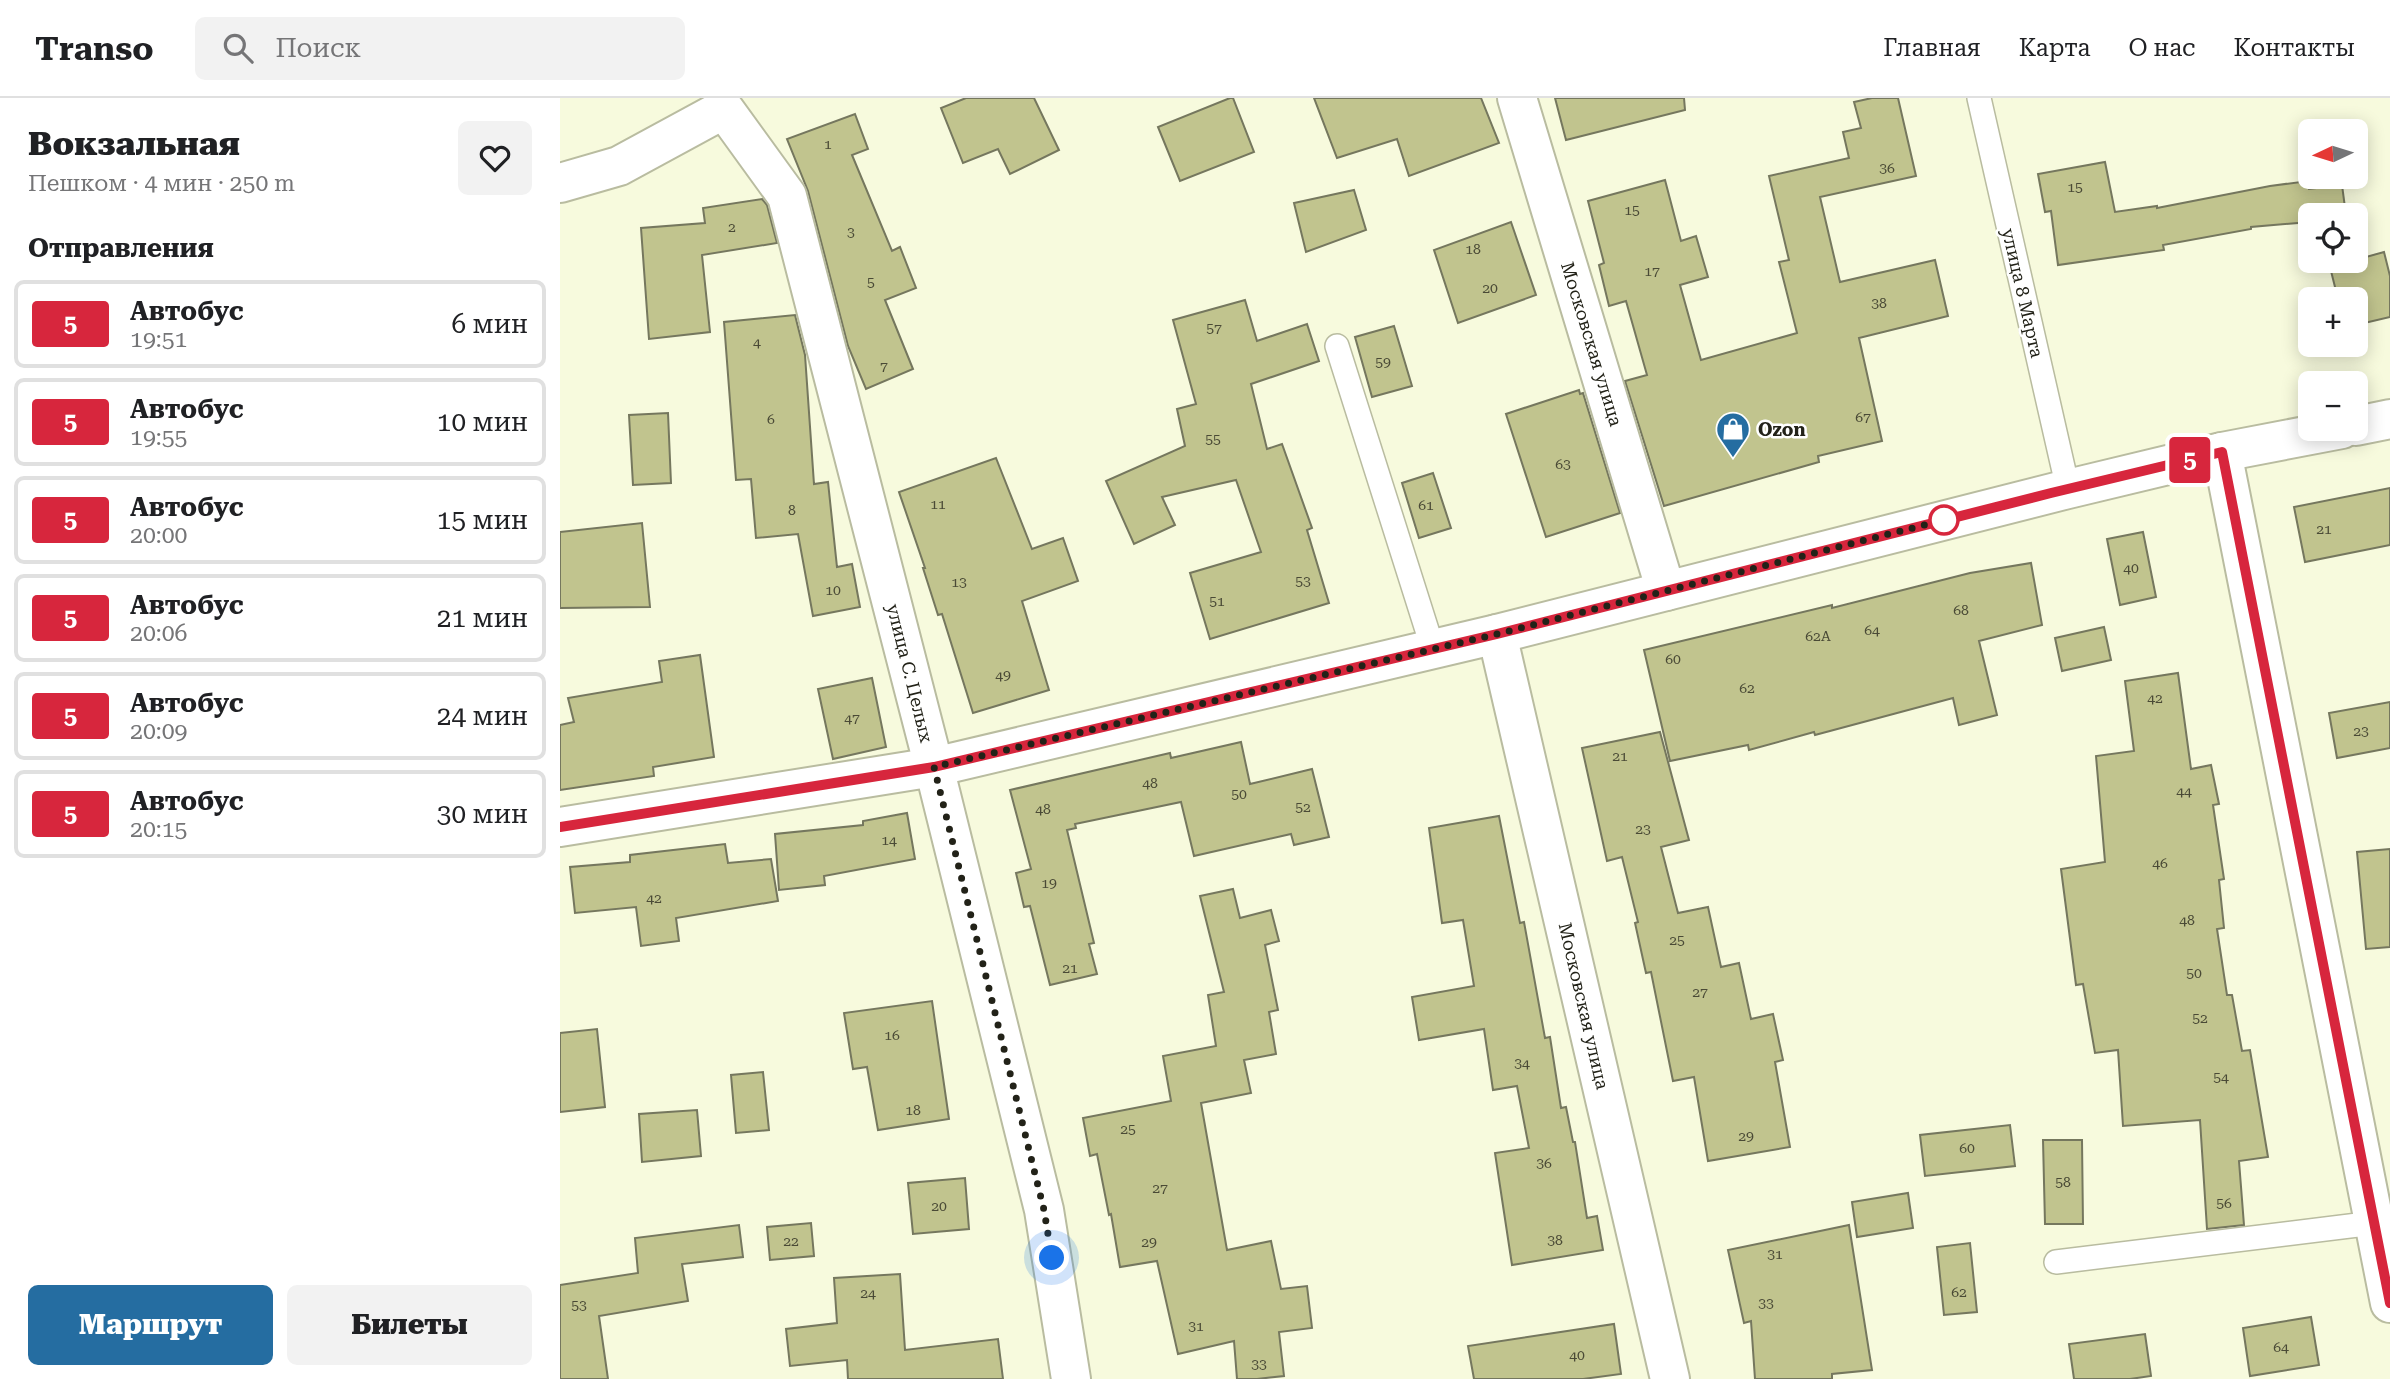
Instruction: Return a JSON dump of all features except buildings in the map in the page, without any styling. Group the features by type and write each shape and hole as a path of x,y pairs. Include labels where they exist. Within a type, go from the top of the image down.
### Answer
{"street":[{"name":"Московская улица","path":"1517,98 1666,590"},
{"name":"улица С. Целых","path":"560,183 619,166 724,109 786,195 934,767 1044,1210 1071,1379"},
{"path":"2368,424 2390,419"},
{"path":"560,827 934,767 1497,634 2068,489 2222,452 2298,437"},
{"path":"2222,452 2390,1304"},
{"name":"Московская улица","path":"1497,634 1670,1379"}],"lane":[{"name":"улица 8 Марта","path":"1979,98 2068,489"},
{"path":"1336,346 1433,649"},
{"path":"2056,1262 2374,1223"}],"bus line":[{"name":"5","path":"560,827 934,767 1497,634 2222,452 2390,1303"}],"place":[{"name":"Ozon","path":"1733,459"}],"route":[{"path":"1052,1258 1044,1210 934,767 1497,634 1944,520"}]}
